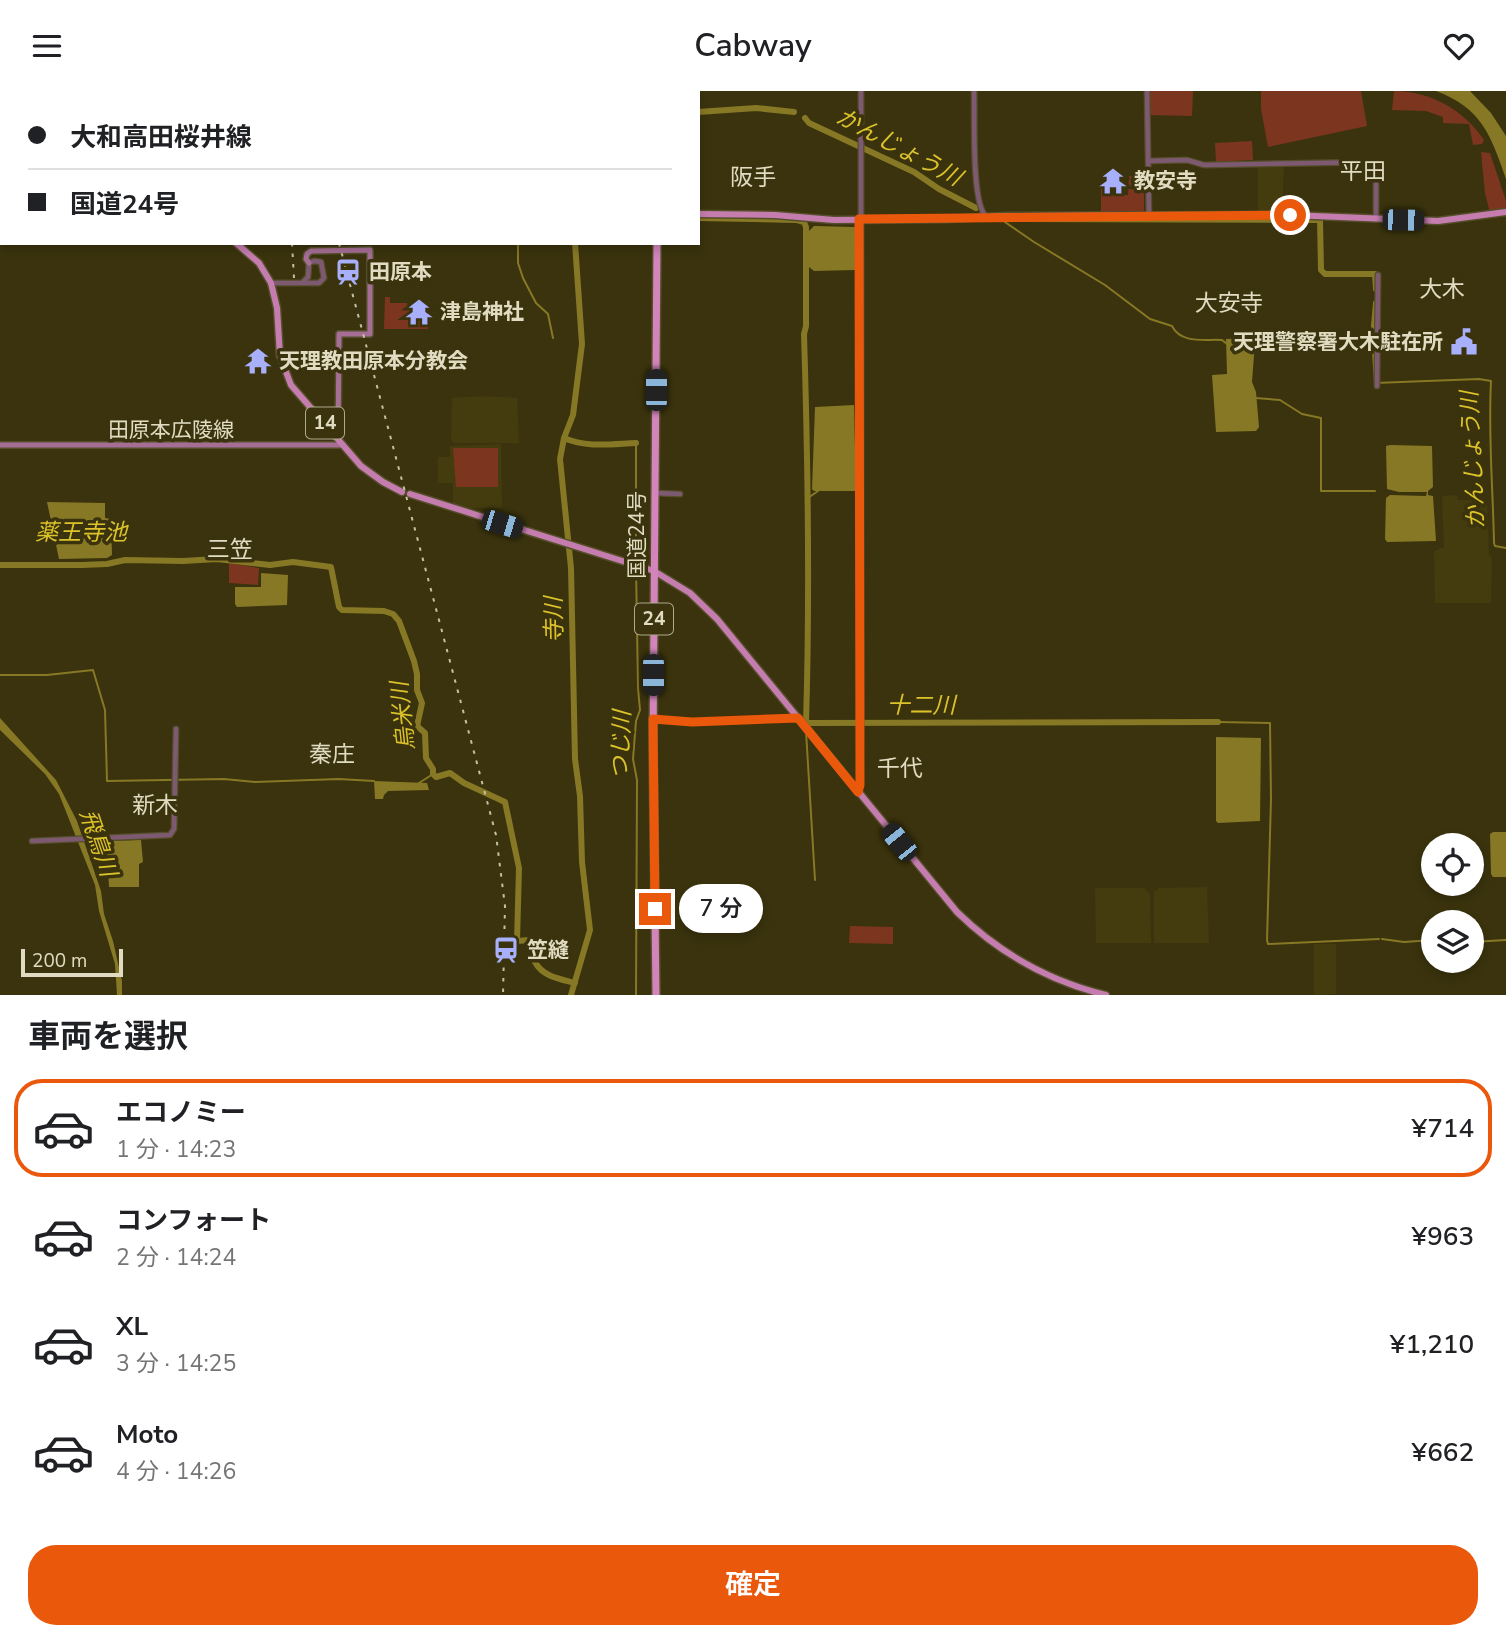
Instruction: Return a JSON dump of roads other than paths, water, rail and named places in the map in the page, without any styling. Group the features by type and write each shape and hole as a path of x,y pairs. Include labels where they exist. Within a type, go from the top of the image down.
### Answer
{"highway":[{"name":"国道24号","path":"656,995 653,719 657,245"}],"main road":[{"path":"700,214 775,215 819,220 1290,215 1438,221 1506,212"},
{"name":"14","path":"238,245 259,263 271,283 277,308 280,356 295,391 372,475 402,492"},
{"path":"309,263 307,254 311,251 370,250 370,334 339,334 338,438"},
{"name":"田原本広陵線","path":"0,445 343,445"},
{"path":"410,494 654,571 681,587 706,607 950,904 975,929 1037,970 1074,986 1106,995"}],"street":[{"path":"858,792 861,722 861,91"},
{"path":"974,91 978,200 981,212 990,217"},
{"path":"1147,91 1149,216"},
{"path":"1148,161 1187,160 1204,165 1376,162 1376,219"},
{"path":"271,283 319,283 324,278 321,262 309,263 308,277 303,282"},
{"path":"1377,386 1378,275"},
{"path":"654,493 680,493"},
{"path":"653,719 692,722 798,718"},
{"path":"32,841 167,836 173,832 176,729"}],"water":[{"path":"1436,91 1470,91 1491,113 1506,136 1506,179 1483,125 1464,106"},
{"path":"814,226 855,227 855,270 814,271 809,267 809,231"},
{"path":"1253,338 1252,382 1256,392 1259,427 1256,431 1216,432 1212,375 1227,374 1226,339"},
{"path":"854,405 856,491 814,491 815,407"},
{"path":"1386,446 1432,446 1433,487 1428,491 1428,495 1433,496 1436,541 1387,542 1385,539 1386,498 1390,495 1426,496 1427,492 1387,489"},
{"name":"薬王寺池","path":"47,502 105,503 105,518 111,519 112,555 107,558 59,559"},
{"path":"261,573 288,575 287,605 237,607 235,587 261,587"},
{"path":"0,718 56,780 77,821 101,891 104,914 122,981 122,995 117,995 115,964 99,911 95,885 59,794 45,774 0,730"},
{"path":"1216,737 1261,738 1260,821 1216,821"},
{"path":"374,781 427,783 429,790 388,791 383,799 375,799"},
{"path":"1506,832 1506,877 1493,877 1491,874 1490,834"},
{"path":"141,840 143,862 139,864 139,887 109,887 106,841"}],"waterway":[{"name":"かんじょう川","path":"700,112 756,108 794,112"},
{"name":"かんじょう川","path":"805,118 809,123 914,172 939,189 976,208"},
{"name":"十二川","path":"700,218 797,220 804,222 806,227 806,723 1218,722"},
{"name":"かんじょう川","path":"1000,219 1320,220 1321,270 1325,274 1375,274 1376,289"},
{"path":"1002,220 1105,285 1150,319 1172,326 1176,332 1187,338 1222,340 1227,344"},
{"path":"518,245 518,263 523,278 536,303 548,314 553,338"},
{"name":"寺川","path":"571,995 590,930 575,759 571,568 560,459 564,438 573,415 582,344 575,245"},
{"name":"かんじょう川","path":"1374,326 1376,303"},
{"name":"かんじょう川","path":"1374,326 1372,336 1375,383 1479,379 1491,381 1490,442 1494,543 1495,546 1506,548"},
{"path":"1255,398 1280,400 1302,414 1321,418 1321,491 1375,491"},
{"name":"つじ川","path":"564,438 590,444 636,443"},
{"name":"つじ川","path":"636,443 636,562"},
{"path":"808,498 818,491"},
{"name":"烏米川","path":"0,565 82,565 125,560 217,559 270,565 293,562 331,567 339,607 342,610 384,611 393,614 399,621 417,674 417,690 422,703 417,726 425,733 426,758 433,774 436,777 450,773 464,783 505,802 519,868 517,941 530,940 534,959 543,971 552,977 575,983"},
{"name":"つじ川","path":"636,567 640,710 636,721 633,759 637,780 636,995"},
{"path":"0,675 47,675 93,670 105,710 107,781 374,781"},
{"name":"十二川","path":"1218,722 1270,723 1268,944 1379,939"},
{"path":"806,731 815,880"},
{"path":"419,783 433,774"},
{"name":"十二川","path":"1382,939 1421,941"},
{"name":"十二川","path":"1484,941 1506,940"}],"railway":[{"path":"292,245 294,278"},
{"path":"340,245 496,835 505,906 503,995"}],"place":[{"name":"教安寺","path":"1113,181"},
{"name":"田原本","path":"348,272"},
{"name":"津島神社","path":"419,312"},
{"name":"天理警察署大木駐在所","path":"1464,342"},
{"name":"天理教田原本分教会","path":"258,361"},
{"name":"笠縫","path":"506,950"}],"district":[{"name":"平田","path":"1363,171"},
{"name":"阪手","path":"753,177"},
{"name":"大木","path":"1442,289"},
{"name":"大安寺","path":"1229,303"},
{"name":"三笠","path":"230,549"},
{"name":"秦庄","path":"332,754"},
{"name":"千代","path":"900,768"},
{"name":"新木","path":"155,805"}],"water label":[{"name":"飛鳥川","path":"98,843"}]}
